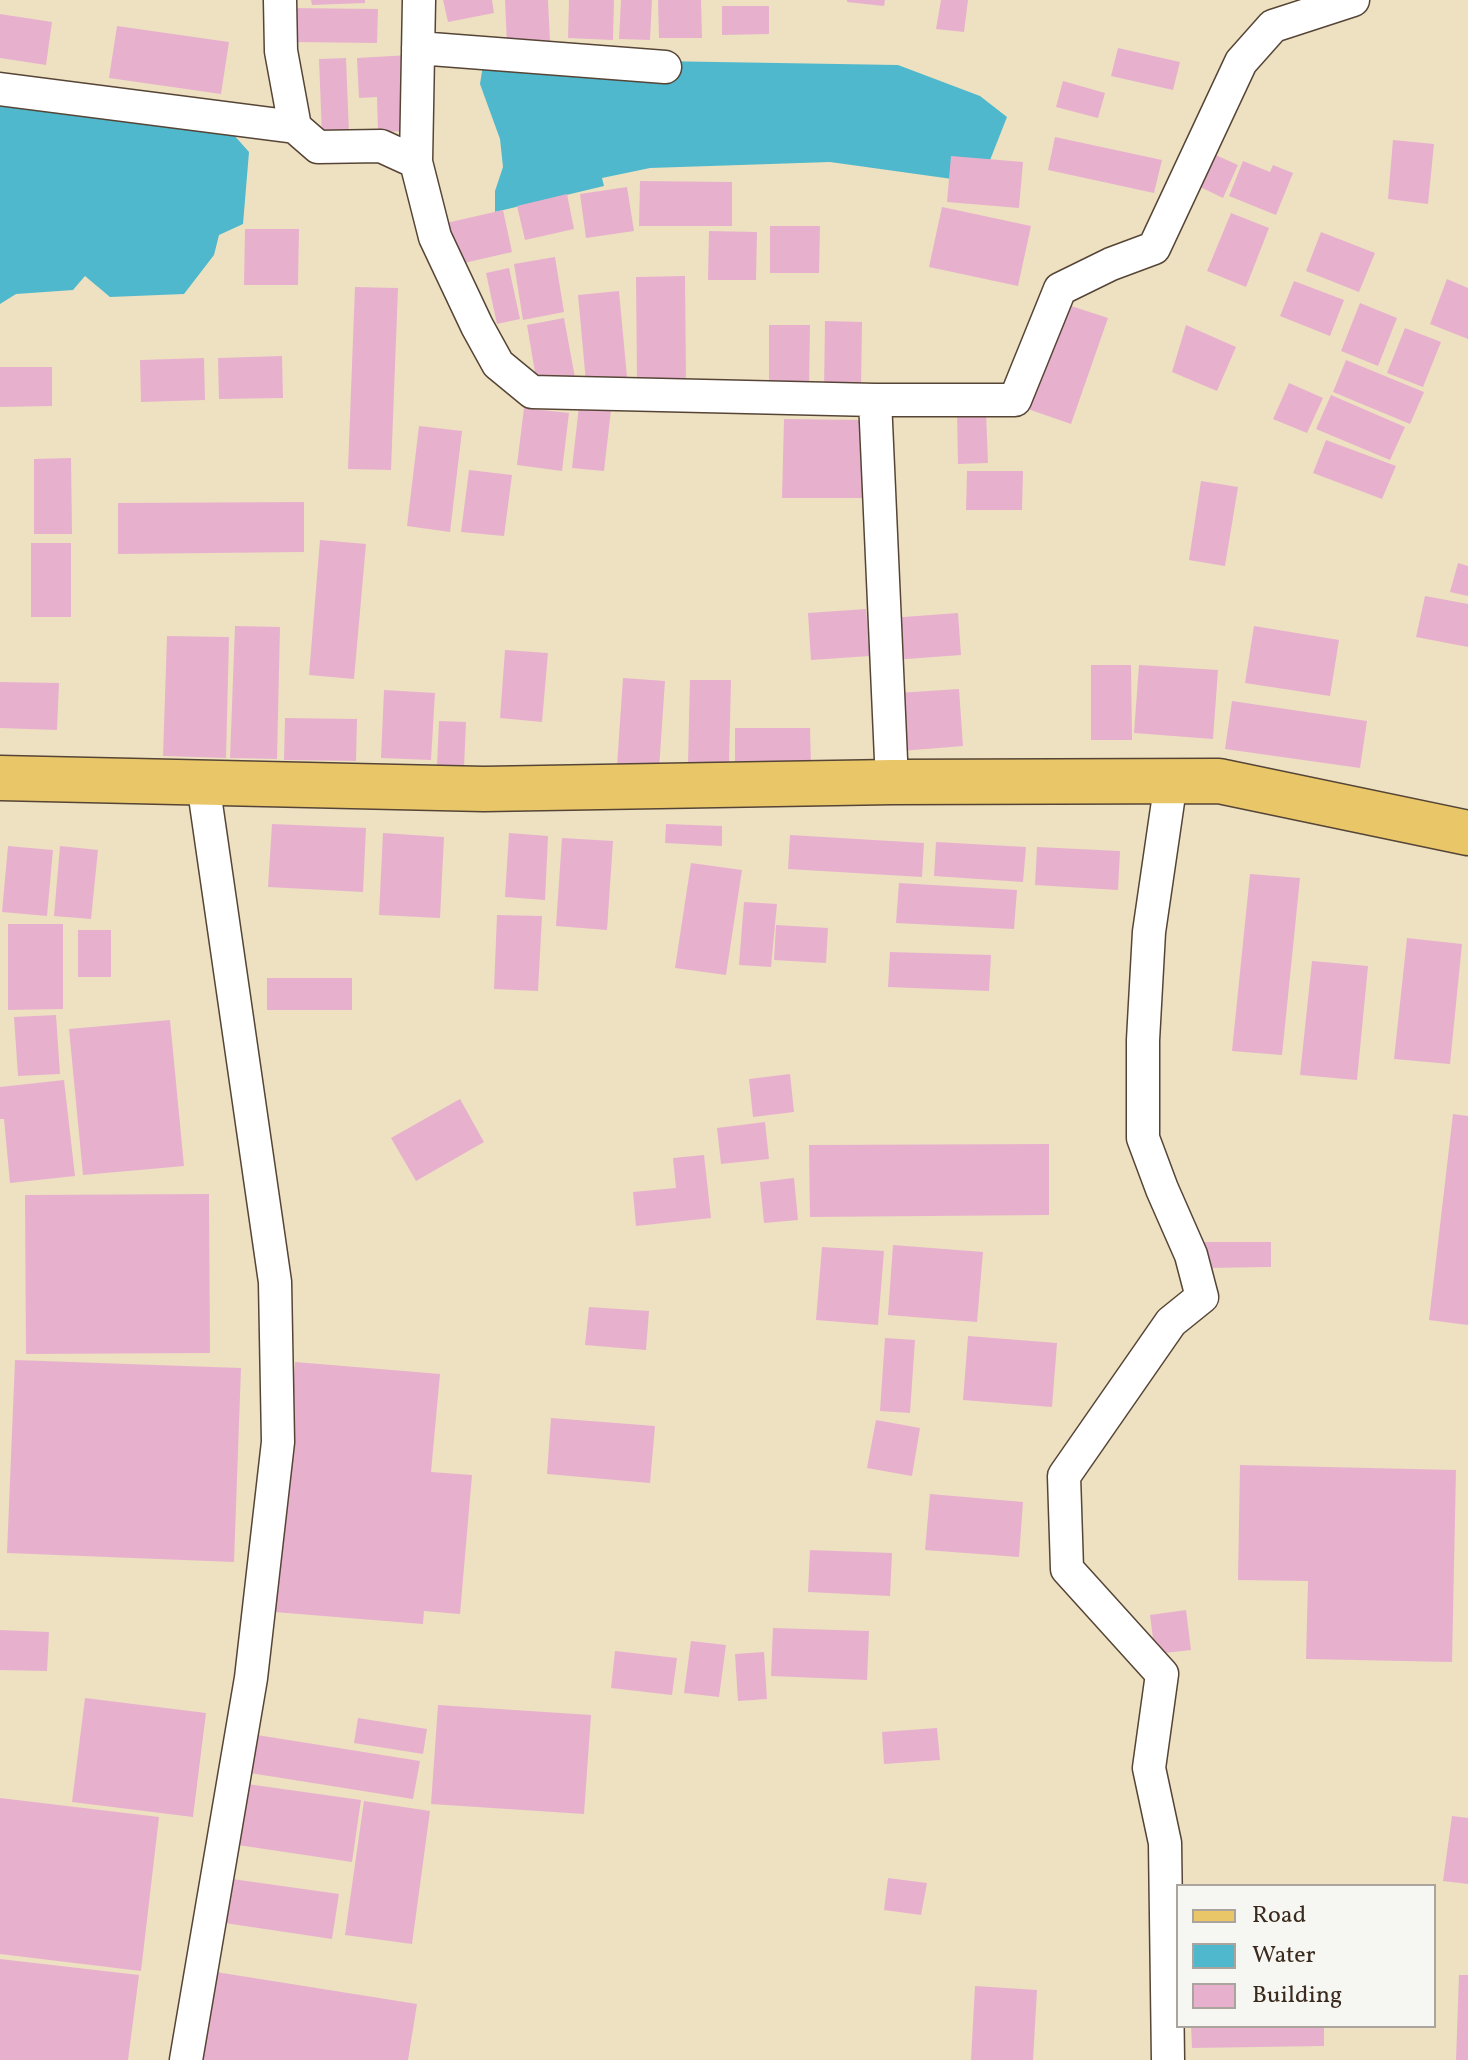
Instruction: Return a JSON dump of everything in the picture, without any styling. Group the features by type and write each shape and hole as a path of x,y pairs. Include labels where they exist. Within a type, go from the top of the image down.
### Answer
{"main road":[{"path":"0,778 484,789 892,782 1219,781 1468,833"}],"street":[{"path":"280,0 281,51 295,127"},
{"path":"419,0 416,162 435,237 498,364 532,392 875,400 1015,400 1060,289 1111,264 1154,248 1241,62 1273,26 1353,0"},
{"path":"418,48 665,67"},
{"path":"0,89 295,127 318,147 381,146 416,162"},
{"path":"875,400 892,782"},
{"path":"1168,2060 1165,1843 1149,1768 1162,1674 1067,1569 1064,1476 1171,1322 1202,1297 1191,1255 1143,1138 1143,1040 1149,932 1171,781"},
{"path":"186,2060 251,1678 278,1442 275,1282 203,783"}],"water":[{"path":"656,61 898,65 980,96 1007,117 981,183 830,162 650,168 602,178 604,186 495,212 495,191 503,167 500,139 480,84 483,65"},
{"path":"0,90 233,134 249,152 243,224 219,235 214,255 184,294 110,297 85,276 73,290 16,294 0,304"}],"building":[{"path":"311,0 365,0 365,3 312,5"},
{"path":"443,0 492,0 494,13 448,22"},
{"path":"505,0 548,0 550,43 507,45"},
{"path":"569,0 614,0 613,40 568,38"},
{"path":"621,0 652,0 650,40 619,39"},
{"path":"658,0 701,0 702,38 659,38"},
{"path":"847,0 885,0 884,6"},
{"path":"941,0 968,0 964,32 936,29"},
{"path":"722,6 769,6 769,34 722,35"},
{"path":"291,8 378,9 377,43 290,42"},
{"path":"0,14 52,22 46,65 0,58"},
{"path":"117,26 229,42 221,94 109,78"},
{"path":"1118,48 1180,62 1173,90 1111,76"},
{"path":"410,55 413,131 378,132 377,97 359,98 357,58"},
{"path":"346,58 349,134 322,136 319,59"},
{"path":"1063,81 1105,93 1098,118 1056,107"},
{"path":"1055,137 1162,160 1154,193 1048,170"},
{"path":"1393,140 1434,144 1428,204 1388,199"},
{"path":"1211,153 1238,165 1223,198 1196,185"},
{"path":"951,156 1023,162 1019,208 947,202"},
{"path":"1243,161 1270,172 1273,165 1293,173 1276,215 1229,196"},
{"path":"640,181 732,182 732,226 639,226"},
{"path":"627,187 634,231 586,238 580,194"},
{"path":"567,194 574,229 525,240 517,206"},
{"path":"942,207 1031,226 1018,286 929,267"},
{"path":"503,210 512,252 451,266 442,224"},
{"path":"1231,213 1269,228 1246,287 1207,271"},
{"path":"770,226 820,226 819,273 770,273"},
{"path":"245,229 299,229 298,285 244,285"},
{"path":"709,231 757,232 756,280 708,280"},
{"path":"1321,232 1375,253 1359,292 1306,271"},
{"path":"555,257 564,312 523,320 514,264"},
{"path":"509,268 520,319 497,324 486,273"},
{"path":"685,276 686,382 637,382 636,277"},
{"path":"1447,279 1468,288 1468,339 1430,324"},
{"path":"1294,281 1344,300 1330,336 1280,316"},
{"path":"355,287 398,288 391,470 348,469"},
{"path":"619,291 627,377 586,382 578,295"},
{"path":"1059,302 1108,318 1071,424 1022,407"},
{"path":"1360,303 1397,318 1378,366 1341,351"},
{"path":"564,318 576,383 538,390 527,325"},
{"path":"825,321 862,322 861,390 824,389"},
{"path":"769,325 810,325 809,390 769,390"},
{"path":"1186,325 1236,347 1217,391 1172,372"},
{"path":"1405,328 1441,342 1423,387 1387,373"},
{"path":"282,356 283,398 219,399 218,358"},
{"path":"204,358 205,400 141,402 140,360"},
{"path":"1346,360 1424,392 1410,424 1333,392"},
{"path":"0,367 52,367 52,406 0,407"},
{"path":"1289,383 1323,398 1307,433 1273,419"},
{"path":"1331,395 1405,427 1390,460 1316,429"},
{"path":"579,406 611,410 604,471 572,468"},
{"path":"524,408 569,413 562,471 517,465"},
{"path":"986,411 988,463 958,464 957,412"},
{"path":"784,419 863,420 863,498 782,498"},
{"path":"419,426 462,431 450,532 407,526"},
{"path":"1326,440 1396,466 1382,499 1313,473"},
{"path":"71,458 72,534 34,534 34,459"},
{"path":"469,470 512,475 504,536 461,532"},
{"path":"967,471 1023,471 1022,510 966,510"},
{"path":"1201,481 1238,487 1225,566 1189,560"},
{"path":"304,502 304,552 118,554 118,503"},
{"path":"320,540 366,544 354,679 309,675"},
{"path":"31,543 71,543 71,617 31,617"},
{"path":"1458,563 1468,566 1468,596 1450,592"},
{"path":"1425,596 1468,604 1468,647 1416,637"},
{"path":"866,609 870,656 811,660 808,613"},
{"path":"958,613 961,655 893,660 890,618"},
{"path":"235,626 280,627 277,759 230,758"},
{"path":"1254,626 1339,640 1330,696 1245,683"},
{"path":"167,636 229,637 226,758 163,756"},
{"path":"505,650 548,653 542,722 500,718"},
{"path":"1091,665 1131,665 1132,740 1091,740"},
{"path":"1139,665 1218,670 1213,739 1134,733"},
{"path":"623,678 665,681 659,769 617,766"},
{"path":"690,680 731,680 729,764 688,763"},
{"path":"0,682 59,683 57,730 0,728"},
{"path":"959,689 963,746 901,751 897,693"},
{"path":"384,690 435,693 431,760 381,758"},
{"path":"1232,701 1367,721 1360,768 1225,749"},
{"path":"285,718 357,719 356,761 284,760"},
{"path":"439,721 466,722 464,767 437,765"},
{"path":"735,728 810,728 811,764 735,765"},
{"path":"272,824 366,828 363,892 268,887"},
{"path":"666,824 722,826 722,846 665,843"},
{"path":"383,833 444,837 440,918 379,915"},
{"path":"509,833 548,836 545,900 505,897"},
{"path":"790,835 924,843 922,877 788,869"},
{"path":"562,838 613,841 607,930 556,926"},
{"path":"936,842 1026,847 1023,882 934,876"},
{"path":"8,846 53,850 47,916 2,912"},
{"path":"60,846 98,850 91,919 54,916"},
{"path":"1037,847 1120,851 1118,890 1035,885"},
{"path":"691,863 742,870 726,975 675,968"},
{"path":"1250,874 1300,878 1282,1055 1232,1051"},
{"path":"899,883 1017,890 1014,929 896,923"},
{"path":"744,902 777,904 771,967 739,965"},
{"path":"497,915 542,916 538,991 494,989"},
{"path":"8,924 63,924 63,1009 8,1010"},
{"path":"776,925 828,928 826,963 774,960"},
{"path":"78,930 111,930 111,977 78,977"},
{"path":"1407,938 1462,944 1450,1064 1394,1059"},
{"path":"890,952 991,955 989,991 888,987"},
{"path":"1312,961 1368,966 1357,1080 1300,1075"},
{"path":"267,978 352,978 352,1010 267,1010"},
{"path":"56,1015 60,1074 18,1076 14,1017"},
{"path":"170,1020 184,1166 83,1175 69,1029"},
{"path":"790,1074 794,1112 753,1117 749,1079"},
{"path":"64,1080 75,1176 10,1183 4,1119 0,1119 0,1087"},
{"path":"460,1099 484,1142 416,1181 391,1138"},
{"path":"1453,1114 1468,1116 1468,1325 1429,1320"},
{"path":"765,1122 769,1159 721,1164 717,1128"},
{"path":"1049,1144 1049,1215 810,1217 809,1145"},
{"path":"704,1155 711,1218 636,1226 633,1192 676,1188 673,1158"},
{"path":"794,1178 798,1220 764,1223 760,1182"},
{"path":"209,1194 210,1353 26,1354 25,1195"},
{"path":"1204,1242 1271,1242 1271,1267 1204,1268"},
{"path":"893,1245 983,1252 977,1322 888,1315"},
{"path":"822,1247 884,1251 878,1325 816,1320"},
{"path":"589,1307 649,1311 646,1350 585,1345"},
{"path":"968,1336 1057,1343 1052,1407 963,1400"},
{"path":"885,1338 915,1340 910,1413 880,1411"},
{"path":"15,1360 241,1368 234,1562 7,1553"},
{"path":"295,1362 440,1374 431,1472 472,1475 460,1614 424,1611 423,1624 274,1612"},
{"path":"551,1418 655,1426 650,1483 547,1474"},
{"path":"876,1420 920,1428 912,1476 867,1468"},
{"path":"1240,1465 1456,1470 1452,1662 1306,1659 1308,1581 1238,1580"},
{"path":"930,1494 1023,1502 1019,1557 925,1550"},
{"path":"810,1550 892,1553 890,1596 808,1592"},
{"path":"1186,1610 1191,1650 1155,1654 1150,1615"},
{"path":"773,1628 869,1631 867,1680 771,1676"},
{"path":"0,1630 49,1632 47,1671 0,1670"},
{"path":"691,1641 726,1645 719,1697 684,1693"},
{"path":"615,1651 677,1658 672,1695 611,1688"},
{"path":"764,1652 767,1699 738,1701 735,1654"},
{"path":"85,1698 206,1713 193,1817 72,1802"},
{"path":"438,1705 591,1715 584,1814 431,1804"},
{"path":"358,1718 427,1729 423,1754 354,1743"},
{"path":"937,1728 940,1760 884,1764 882,1732"},
{"path":"257,1735 420,1761 413,1799 250,1773"},
{"path":"240,1783 361,1800 352,1862 231,1844"},
{"path":"0,1798 159,1817 141,1971 0,1954"},
{"path":"364,1801 430,1811 412,1944 345,1935"},
{"path":"1452,1816 1468,1818 1468,1884 1443,1881"},
{"path":"225,1878 339,1894 332,1939 218,1922"},
{"path":"888,1878 927,1883 921,1915 884,1910"},
{"path":"0,1959 139,1975 128,2060 0,2060"},
{"path":"216,1972 417,2004 408,2060 201,2060"},
{"path":"1459,1975 1468,1975 1468,2060 1456,2060"},
{"path":"975,1986 1037,1990 1033,2060 971,2060"},
{"path":"1191,2028 1324,2028 1324,2046 1192,2048"}]}
